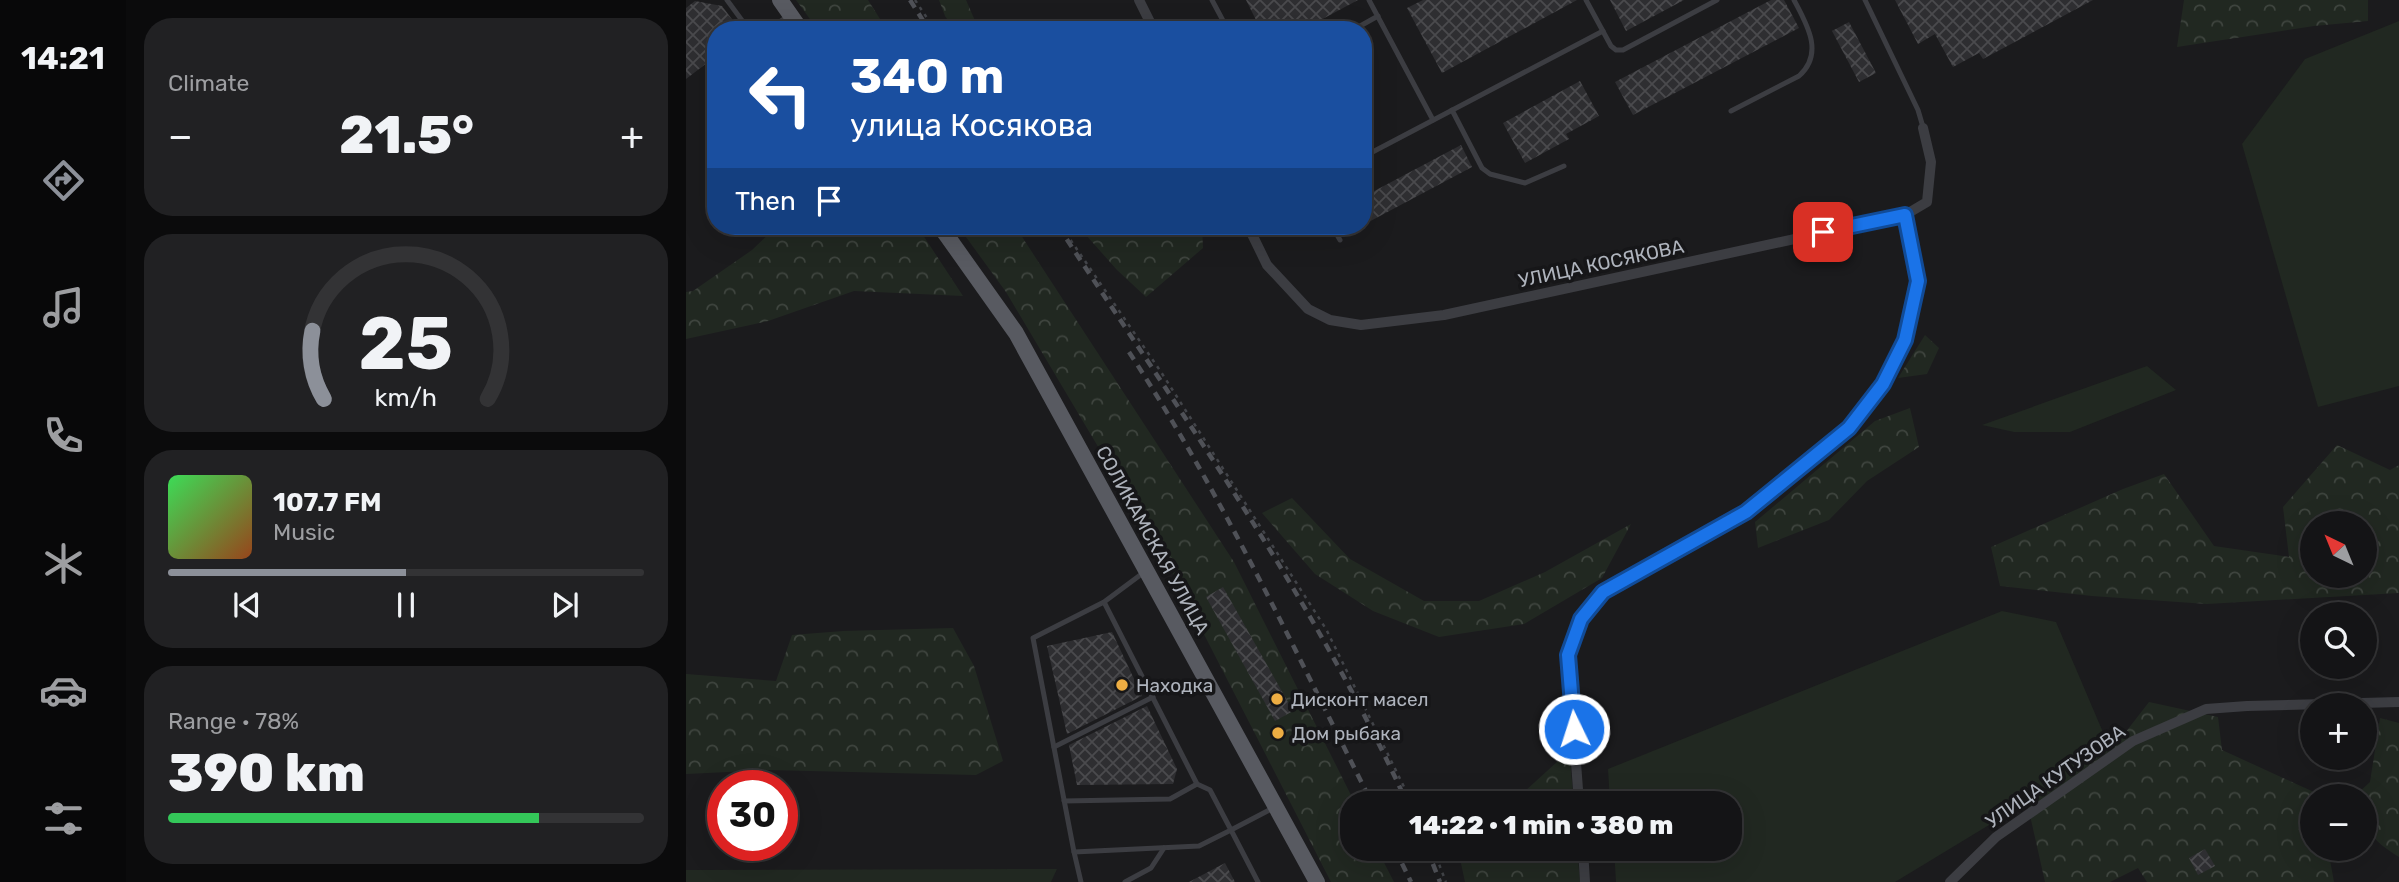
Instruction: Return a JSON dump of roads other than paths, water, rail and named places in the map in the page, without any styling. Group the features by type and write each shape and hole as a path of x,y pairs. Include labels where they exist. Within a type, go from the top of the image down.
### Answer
{"main road":[{"path":"780,0 795,21"},
{"name":"СОЛИКАМСКАЯ УЛИЦА","path":"946,235 1016,333 1317,882"}],"street":[{"path":"1139,0 1150,21"},
{"path":"1578,791 1568,655 1581,619 1603,592 1746,512 1849,428 1883,384 1905,340 1918,281 1905,215 1927,202 1931,162 1923,128"},
{"name":"УЛИЦА КОСЯКОВА","path":"1252,235 1267,265 1308,309 1330,320 1361,325 1444,315 1905,215"},
{"name":"УЛИЦА КУТУЗОВА","path":"1950,882 1996,837 2133,741 2206,709 2399,702"},
{"path":"1584,861 1585,882"}],"lane":[{"path":"727,0 742,21"},
{"path":"1212,0 1223,21"},
{"path":"1369,0 1433,120"},
{"path":"1586,0 1602,31 1616,50 1623,50 1717,0"},
{"path":"1731,111 1799,76 1808,67 1812,37 1794,0"},
{"path":"1865,0 1918,110 1923,128"},
{"path":"782,21 791,15"},
{"path":"1369,21 1378,16"},
{"path":"1372,152 1602,31"},
{"path":"1452,110 1482,168 1490,174 1525,183 1564,166"},
{"path":"1336,235 1339,240"},
{"path":"1081,882 1033,638 1104,602 1146,571"},
{"path":"1104,602 1197,784 1210,790 1258,882"},
{"path":"1054,747 1153,697"},
{"path":"1064,800 1170,799 1197,784"},
{"path":"1074,852 1199,846 1276,806"},
{"path":"1125,882 1151,868 1164,848"}],"railway":[{"path":"910,0 923,21"},
{"path":"1064,235 1198,437 1288,580 1331,653 1401,791"},
{"path":"1129,352 1226,517 1366,791"},
{"path":"1401,861 1411,882"},
{"path":"1432,861 1440,882"}],"place":[{"name":"Находка","path":"1122,685"},
{"name":"Дисконт масел","path":"1277,699"},
{"name":"Дом рыбака","path":"1278,733"}]}
